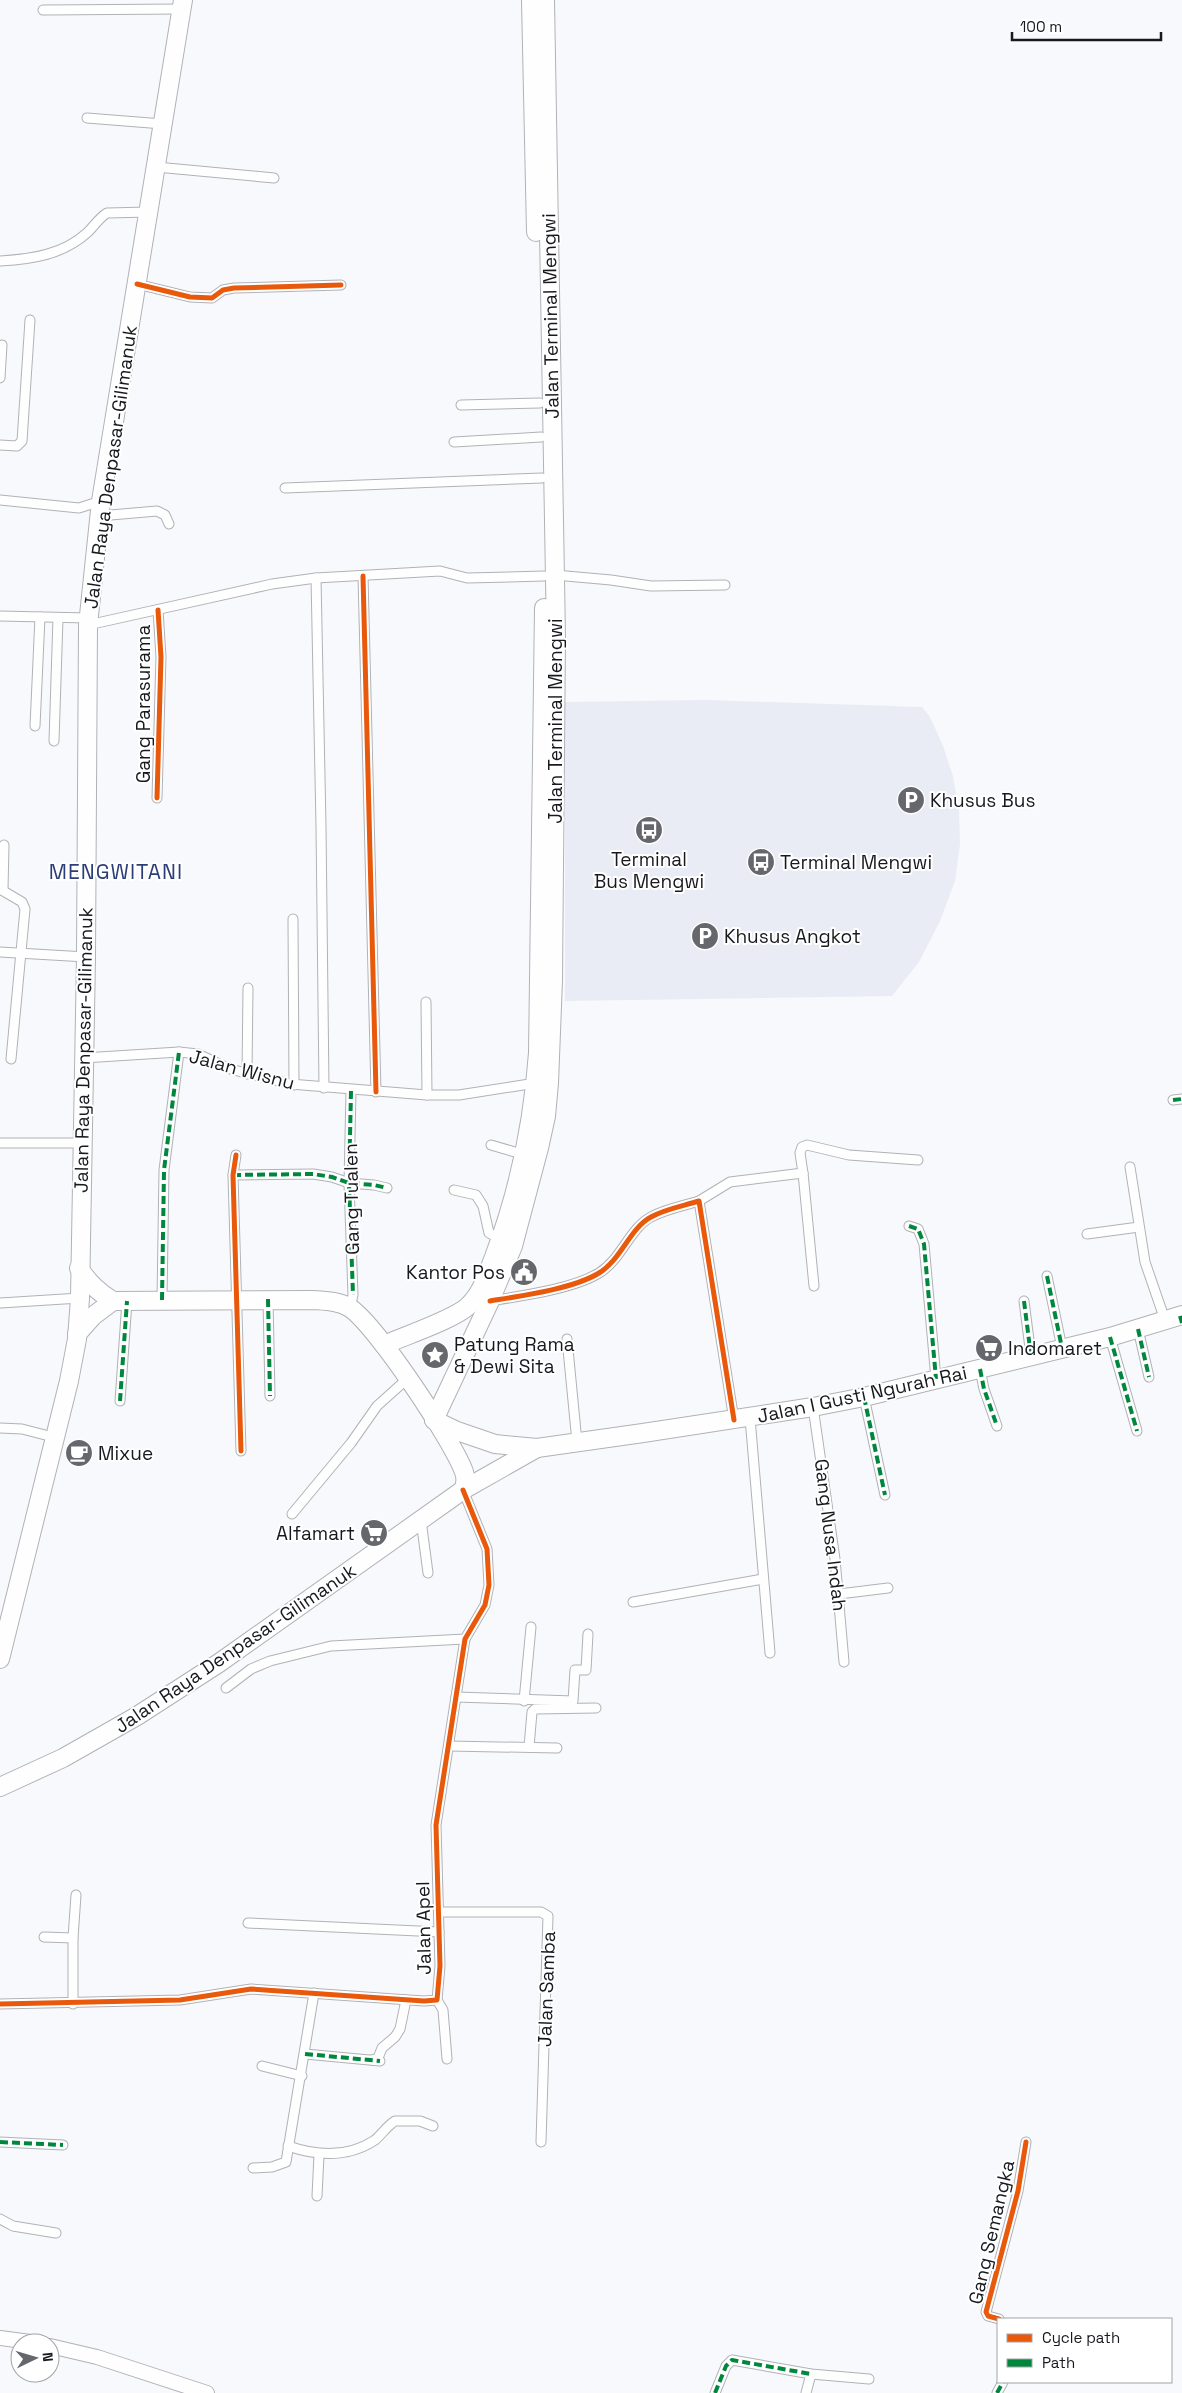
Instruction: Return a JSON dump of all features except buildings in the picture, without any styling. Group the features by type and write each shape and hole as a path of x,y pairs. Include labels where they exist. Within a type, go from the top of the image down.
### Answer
{"highway":[{"name":"Jalan Terminal Mengwi","path":"434,1420 490,1301 507,1243 537,1156 546,1116 543,1083 555,801 542,218 531,0"},
{"name":"Jalan Terminal Mengwi","path":"545,0 540,403 542,478 549,576"},
{"name":"Jalan Raya Denpasar-Gilimanuk","path":"0,1659 53,1437 69,1381 77,1334 80,1298 79,1268 86,957 88,622 100,513 183,4"},
{"name":"Jalan Terminal Mengwi","path":"384,1345 466,1308 474,1299 507,1243 525,1155 543,1083"},
{"path":"79,1268 94,1287 120,1301 166,1304 236,1299 268,1299 330,1301 350,1308 366,1322 384,1345 434,1420 459,1461 465,1478 463,1490"},
{"path":"77,1334 93,1316 120,1301"},
{"name":"Jalan I Gusti Ngurah Rai","path":"536,1448 813,1408 936,1380 1177,1319"},
{"path":"434,1420 457,1431 496,1444 536,1448"},
{"name":"Jalan Raya Denpasar-Gilimanuk","path":"2,1784 63,1758 137,1716 219,1663 463,1490 536,1448"}],"street":[{"path":"44,10 183,4"},
{"path":"87,118 163,124"},
{"path":"156,167 274,178"},
{"path":"0,261 30,258 62,250 88,232 107,213 149,212"},
{"path":"137,284 190,297 212,298 223,290 234,288 341,285"},
{"path":"0,444 17,446 22,441 30,320"},
{"path":"0,378 2,345"},
{"path":"462,405 540,403"},
{"path":"454,442 541,437"},
{"path":"285,488 542,478"},
{"path":"0,500 79,508 100,513 156,511 164,515 169,524"},
{"path":"79,508 100,513"},
{"path":"0,616 58,618 88,622 158,610 272,584 316,578 440,571 467,578 549,576 611,580 650,586 725,585"},
{"path":"363,576 376,1092"},
{"path":"316,578 322,826 324,1088"},
{"name":"Gang Parasurama","path":"157,798 161,657 158,610"},
{"path":"35,726 40,617"},
{"path":"54,741 58,618"},
{"path":"4,845 1,889 22,902 25,909 11,1059"},
{"path":"293,919 294,1085"},
{"path":"0,952 86,957"},
{"path":"247,1074 248,988"},
{"path":"426,1002 427,1095"},
{"path":"166,1304 164,1170 179,1052"},
{"name":"Jalan Wisnu","path":"83,1058 179,1052 198,1054 247,1074 294,1085 351,1091 459,1095 543,1083"},
{"name":"Gang Tualen","path":"350,1308 353,1295 349,1183 351,1091"},
{"path":"0,1143 82,1143"},
{"path":"491,1145 525,1155"},
{"path":"814,1286 800,1153 802,1147 807,1145 849,1155 918,1160"},
{"path":"236,1155 233,1174 241,1451"},
{"path":"1130,1167 1146,1262 1177,1319"},
{"path":"233,1174 313,1174 332,1177 349,1183 387,1188"},
{"path":"490,1301 554,1288 597,1274 610,1265 638,1228 650,1217 698,1200 730,1182 803,1174"},
{"path":"454,1190 476,1195 483,1206 489,1234 507,1243"},
{"path":"698,1200 742,1419 763,1579 770,1653"},
{"path":"909,1226 918,1230 924,1244 936,1380"},
{"path":"1087,1234 1139,1227"},
{"path":"1047,1276 1062,1348"},
{"path":"0,1303 80,1298"},
{"path":"268,1299 270,1396"},
{"path":"120,1301 120,1400"},
{"path":"1024,1301 1032,1356"},
{"path":"1138,1329 1149,1377"},
{"path":"1110,1337 1137,1431"},
{"path":"567,1339 577,1442"},
{"path":"980,1369 984,1389 997,1426"},
{"path":"292,1514 354,1439 377,1406 407,1379"},
{"path":"864,1397 886,1496"},
{"name":"Gang Nusa Indah","path":"813,1408 827,1491 840,1594 844,1662"},
{"path":"0,1428 15,1428 53,1437"},
{"name":"Jalan Apel","path":"0,2004 73,2004 180,2000 251,1988 406,2000 437,2000 439,1912 436,1825 446,1773 448,1746 465,1639 488,1598 489,1579 487,1549 463,1490"},
{"path":"420,1520 428,1573"},
{"path":"633,1602 763,1579"},
{"path":"840,1594 888,1588"},
{"path":"524,1701 531,1627"},
{"path":"456,1697 524,1701 573,1701 575,1670 586,1670 588,1634"},
{"path":"226,1688 251,1668 270,1661 331,1646 465,1639"},
{"path":"529,1746 532,1712 535,1708 596,1708"},
{"path":"448,1746 557,1748"},
{"path":"73,2004 73,1938 76,1895"},
{"name":"Jalan Samba","path":"439,1912 541,1912 548,1916 541,2142"},
{"path":"248,1923 439,1932"},
{"path":"44,1937 73,1938"},
{"path":"253,2168 272,2168 285,2164 306,2054 314,1992"},
{"path":"306,2054 376,2061 382,2048 395,2037 400,2028 406,2000"},
{"path":"437,2000 443,2010 447,2059"},
{"path":"262,2066 302,2076"},
{"path":"289,2142 319,2155 332,2155 358,2147 375,2139 395,2121 420,2121 433,2126"},
{"path":"0,2142 62,2144"},
{"name":"Gang Semangka","path":"997,2318 988,2316 986,2312 1018,2191 1026,2142"},
{"path":"317,2196 319,2155"},
{"path":"0,2219 14,2226 56,2233"},
{"path":"60,2348 97,2357 207,2393"},
{"path":"715,2393 726,2366 732,2360 811,2374 869,2379"},
{"path":"806,2393 811,2374"}],"shaded area":[{"name":"Terminal Mengwi","path":"706,700 922,707 930,717 943,746 953,776 959,811 960,844 955,881 940,921 919,962 892,996 565,1001 565,702"}],"marked path":[{"path":"162,1300 164,1170 179,1052"},
{"path":"351,1091 349,1183 353,1295"},
{"path":"1173,1100 1182,1099"},
{"path":"233,1175 313,1174 332,1177 349,1183 387,1188"},
{"path":"909,1226 918,1229 924,1244 936,1379"},
{"path":"1047,1276 1062,1348"},
{"path":"268,1299 270,1396"},
{"path":"120,1401 127,1301"},
{"path":"1024,1301 1031,1356"},
{"path":"1180,1316 1182,1323"},
{"path":"1138,1329 1149,1377"},
{"path":"1110,1337 1137,1431"},
{"path":"980,1369 984,1389 997,1426"},
{"path":"864,1397 885,1495"},
{"path":"305,2054 380,2061"},
{"path":"0,2142 63,2145"},
{"path":"715,2393 726,2366 732,2360 811,2374"},
{"path":"997,2393 1002,2383"}],"cycle path":[{"path":"137,284 190,297 212,298 223,290 234,288 341,285"},
{"path":"363,576 376,1092"},
{"path":"157,798 161,657 158,610"},
{"path":"236,1155 233,1175 241,1451"},
{"path":"490,1301 561,1288 588,1279 607,1267 637,1229 651,1217 699,1201 734,1420"},
{"path":"0,2004 180,2000 251,1989 424,2001 437,2000 440,1966 436,1825 465,1639 485,1605 489,1585 487,1549 463,1490"},
{"path":"997,2318 988,2316 986,2312 1018,2191 1026,2142"}],"place":[{"name":"Khusus Bus","path":"911,800"},
{"name":"Terminal Bus Mengwi","path":"649,830"},
{"name":"Terminal Mengwi","path":"761,862"},
{"name":"Khusus Angkot","path":"705,936"},
{"name":"Kantor Pos","path":"524,1272"},
{"name":"Indomaret","path":"989,1348"},
{"name":"Patung Rama & Dewi Sita","path":"435,1355"},
{"name":"Mixue","path":"79,1453"},
{"name":"Alfamart","path":"374,1533"}],"district":[{"name":"MENGWITANI","path":"116,872"}]}
